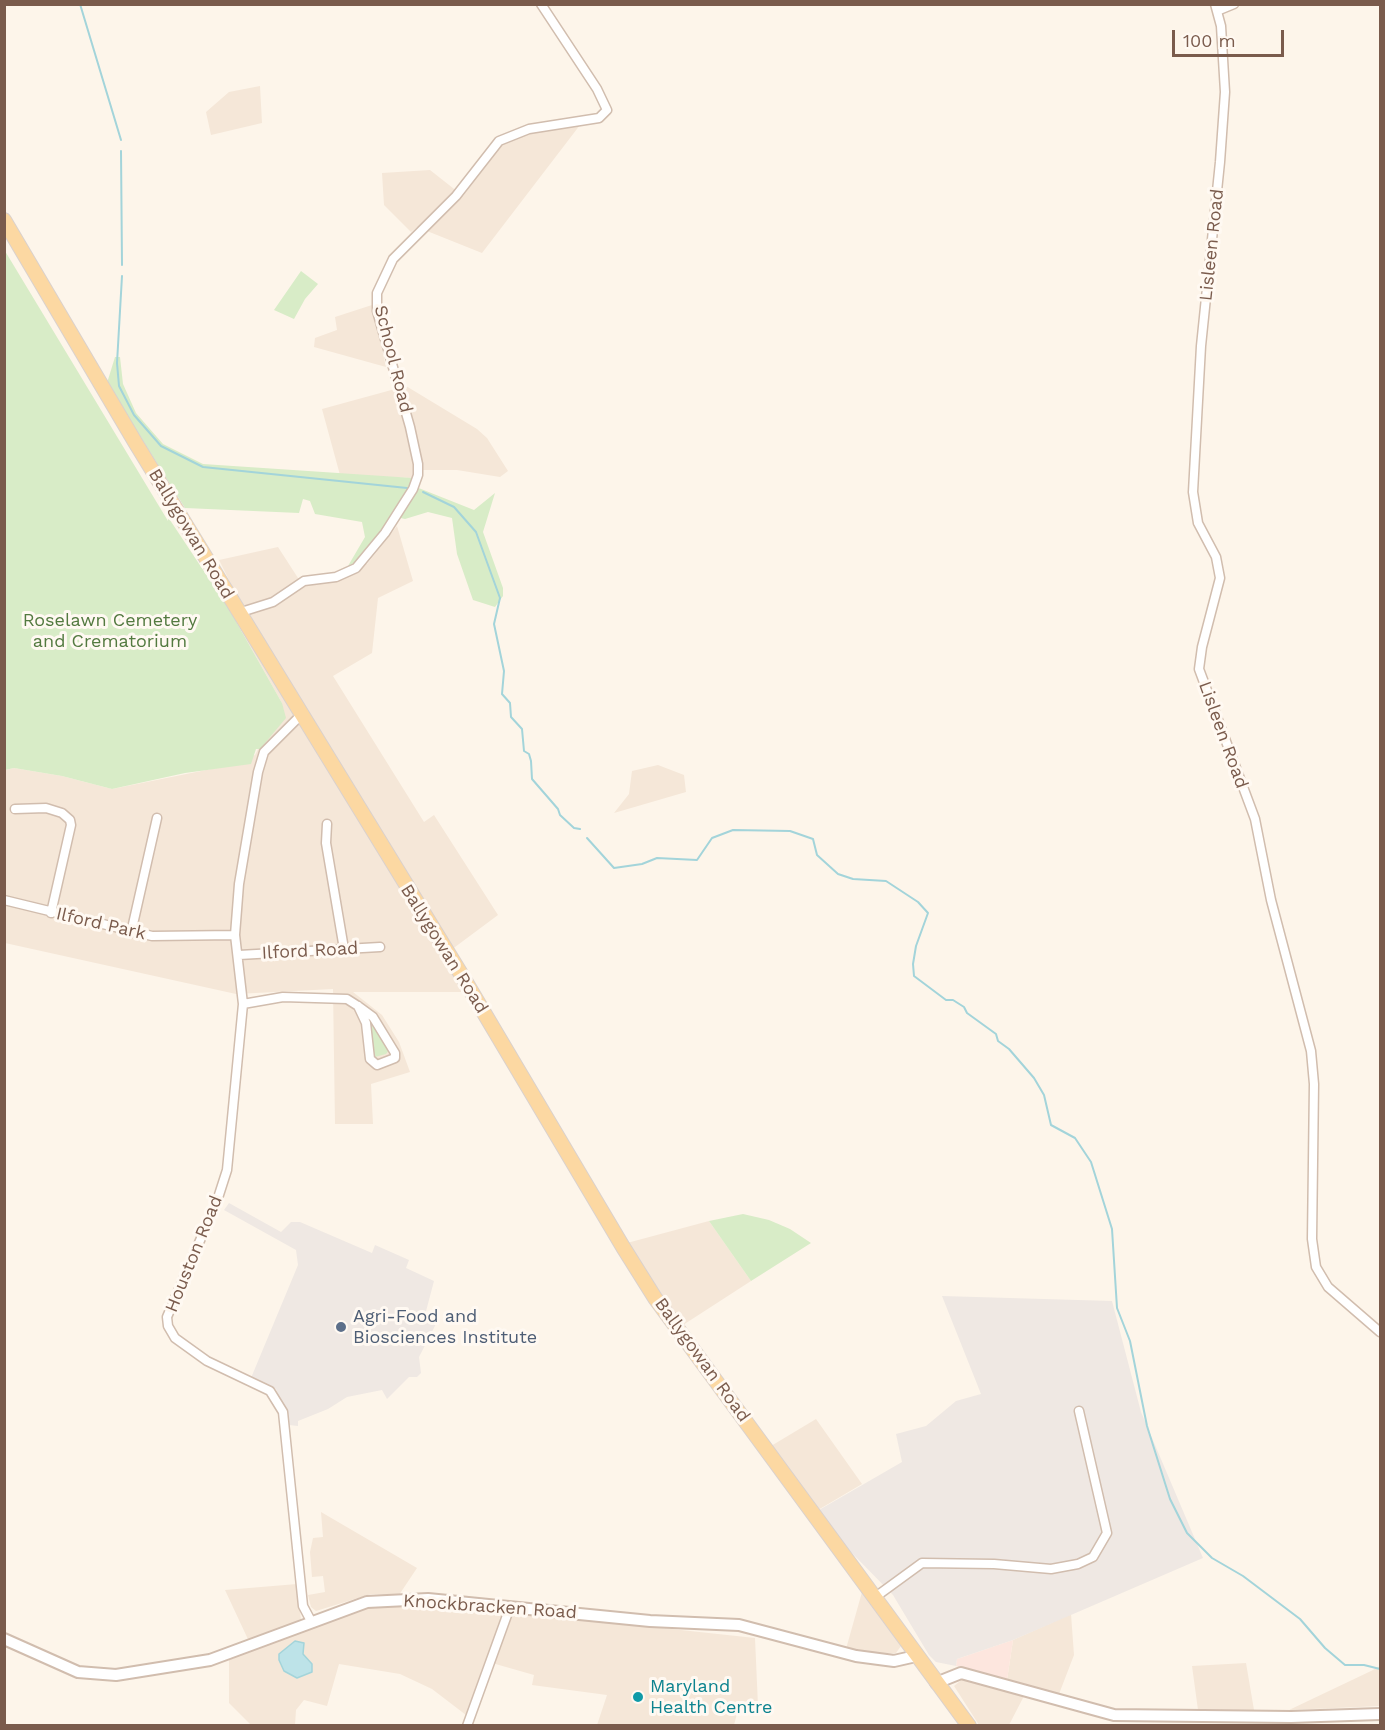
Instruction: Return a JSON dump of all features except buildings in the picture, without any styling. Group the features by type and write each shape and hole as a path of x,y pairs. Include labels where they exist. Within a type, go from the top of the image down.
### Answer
{"main road":[{"name":"Ballygowan Road","path":"4,220 238,613 650,1288 916,1656 969,1725"}],"street":[{"name":"School Road","path":"238,613 273,602 304,581 336,577 356,568 385,533 413,489 418,475 412,436 377,311 377,292 393,259 456,196 499,141 513,133 529,129 598,118 607,110 597,89 542,4"},
{"path":"1216,8 1234,4"},
{"name":"Lisleen Road","path":"1216,8 1224,54 1225,92 1201,346 1193,492 1198,523 1216,557 1220,579 1202,647 1199,669 1255,819 1271,900 1311,1051 1314,1084 1312,1239 1316,1267 1328,1287 1380,1332"},
{"name":"Houston Road","path":"301,715 275,739 264,752 261,760 247,829 235,935 243,1004 227,1170 217,1201 170,1306 168,1326 174,1338 207,1361 275,1395 285,1423 303,1606 311,1621"},
{"path":"15,809 46,808 62,813 70,820 51,913"},
{"path":"131,933 157,818"},
{"path":"327,824 326,843 344,949"},
{"name":"Ilford Park","path":"4,900 131,933 152,936 235,935"},
{"name":"Ilford Road","path":"239,956 380,947"},
{"path":"243,1004 283,997 321,996 347,999 358,1006 373,1017 395,1053 395,1058 377,1065 370,1059 366,1023 358,1006"},
{"path":"874,1598 922,1563 994,1564 1051,1569 1078,1564 1093,1557 1107,1533 1079,1411"},
{"name":"Knockbracken Road","path":"4,1640 78,1672 116,1675 210,1660 367,1602 402,1599 510,1606 650,1621 731,1624 856,1656 894,1661 916,1656"},
{"path":"467,1725 510,1606"},
{"path":"936,1683 962,1673 1125,1716 1292,1717 1380,1714"}],"shaded area":[{"path":"260,86 262,123 211,135 206,112 229,92"},
{"path":"580,125 482,253 417,227 411,232 384,205 382,173 430,170 463,196 503,144 520,134"},
{"path":"372,305 386,367 314,347 315,338 337,330 335,317"},
{"path":"406,386 477,429 487,438 508,471 500,477 457,470 414,470 413,478 340,475 322,409"},
{"path":"397,526 413,581 378,598 372,653 333,676 424,822 434,815 498,915 451,950 465,992 353,992 382,1015 399,1042 410,1072 371,1084 373,1124 335,1124 333,989 236,994 5,943 5,770 14,768 62,776 112,789 216,768 255,755 282,703 229,609 240,602 219,560 278,547 298,578 335,573 358,561 367,564"},
{"path":"658,765 684,775 686,792 614,813 629,794 632,771"},
{"path":"229,1203 281,1232 291,1222 300,1222 372,1253 375,1245 409,1260 406,1268 434,1281 425,1315 438,1320 419,1357 421,1373 417,1377 409,1377 387,1399 382,1390 347,1397 328,1409 298,1421 298,1426 289,1425 276,1389 251,1378 298,1265 296,1250 224,1210"},
{"path":"709,1221 751,1281 683,1325 627,1243"},
{"path":"942,1296 1112,1301 1141,1412 1203,1558 1013,1640 957,1659 956,1666 936,1662 929,1655 893,1595 848,1549 819,1510 902,1462 896,1434 926,1426 956,1401 981,1394"},
{"path":"816,1419 862,1484 818,1510 771,1446"},
{"path":"321,1512 417,1568 399,1595 371,1594 316,1611 311,1607 308,1595 325,1592 323,1576 312,1577 310,1552 313,1538 323,1537"},
{"path":"297,1584 302,1629 339,1615 383,1605 458,1606 755,1638 758,1706 738,1710 734,1725 597,1725 607,1695 532,1685 534,1675 485,1661 466,1715 432,1689 400,1674 339,1664 327,1706 304,1700 296,1710 295,1725 251,1725 229,1703 229,1660 253,1650 225,1590"},
{"path":"862,1592 901,1646 896,1653 873,1654 846,1649"},
{"path":"1071,1614 1074,1655 1059,1694 1007,1680 1013,1640"},
{"path":"1013,1640 1007,1680 956,1666 957,1659"},
{"path":"1246,1663 1254,1710 1198,1710 1192,1666"},
{"path":"1380,1666 1380,1706 1289,1710 1371,1671"},
{"path":"964,1678 1024,1696 1009,1725 979,1725 954,1686"}],"green space":[{"name":"Roselawn Cemetery and Crematorium","path":"5,251 168,521 168,517 229,609 282,703 286,718 260,749 256,749 251,764 185,773 112,789 62,776 14,768 5,770"},
{"path":"301,271 318,284 305,299 294,319 274,310"},
{"path":"115,357 120,357 123,384 136,413 163,444 203,464 413,478 411,485 474,510 495,493 483,532 503,588 503,596 495,607 473,600 457,554 452,518 428,512 405,519 392,516 358,561 348,566 365,537 362,522 315,514 310,501 303,499 299,513 185,508 107,383"},
{"path":"369,1017 390,1049 386,1054 375,1057 370,1052"},
{"path":"743,1214 769,1220 790,1229 811,1243 751,1281 709,1221"}],"water":[{"path":"295,1641 304,1643 303,1654 312,1664 312,1672 297,1678 284,1671 279,1660 279,1654"}],"waterway":[{"path":"80,4 121,140"},
{"path":"121,151 122,265"},
{"path":"122,276 117,363 119,386 134,415 161,446 203,467 407,488"},
{"path":"423,492 454,507 476,532 500,598 494,624 504,671 502,694 510,703 511,717 522,729 524,751 529,754 531,761 532,779 558,809 560,815 574,828 580,829"},
{"path":"587,838 614,868 642,864 657,858 697,860 712,838 733,830 790,831 813,839 817,855 838,874 853,879 886,881 918,902 928,913 916,946 914,976 946,1000 953,1000 964,1007 967,1013 996,1034 998,1041 1009,1049 1034,1078 1044,1095 1051,1125 1075,1138 1091,1162 1112,1229 1117,1308 1130,1341 1147,1426 1170,1499 1187,1533 1212,1558 1243,1576 1300,1619 1325,1648 1345,1665 1364,1665 1380,1669"}],"place":[{"name":"Agri-Food and Biosciences Institute","path":"341,1327"},
{"name":"Maryland Health Centre","path":"638,1697"}]}
